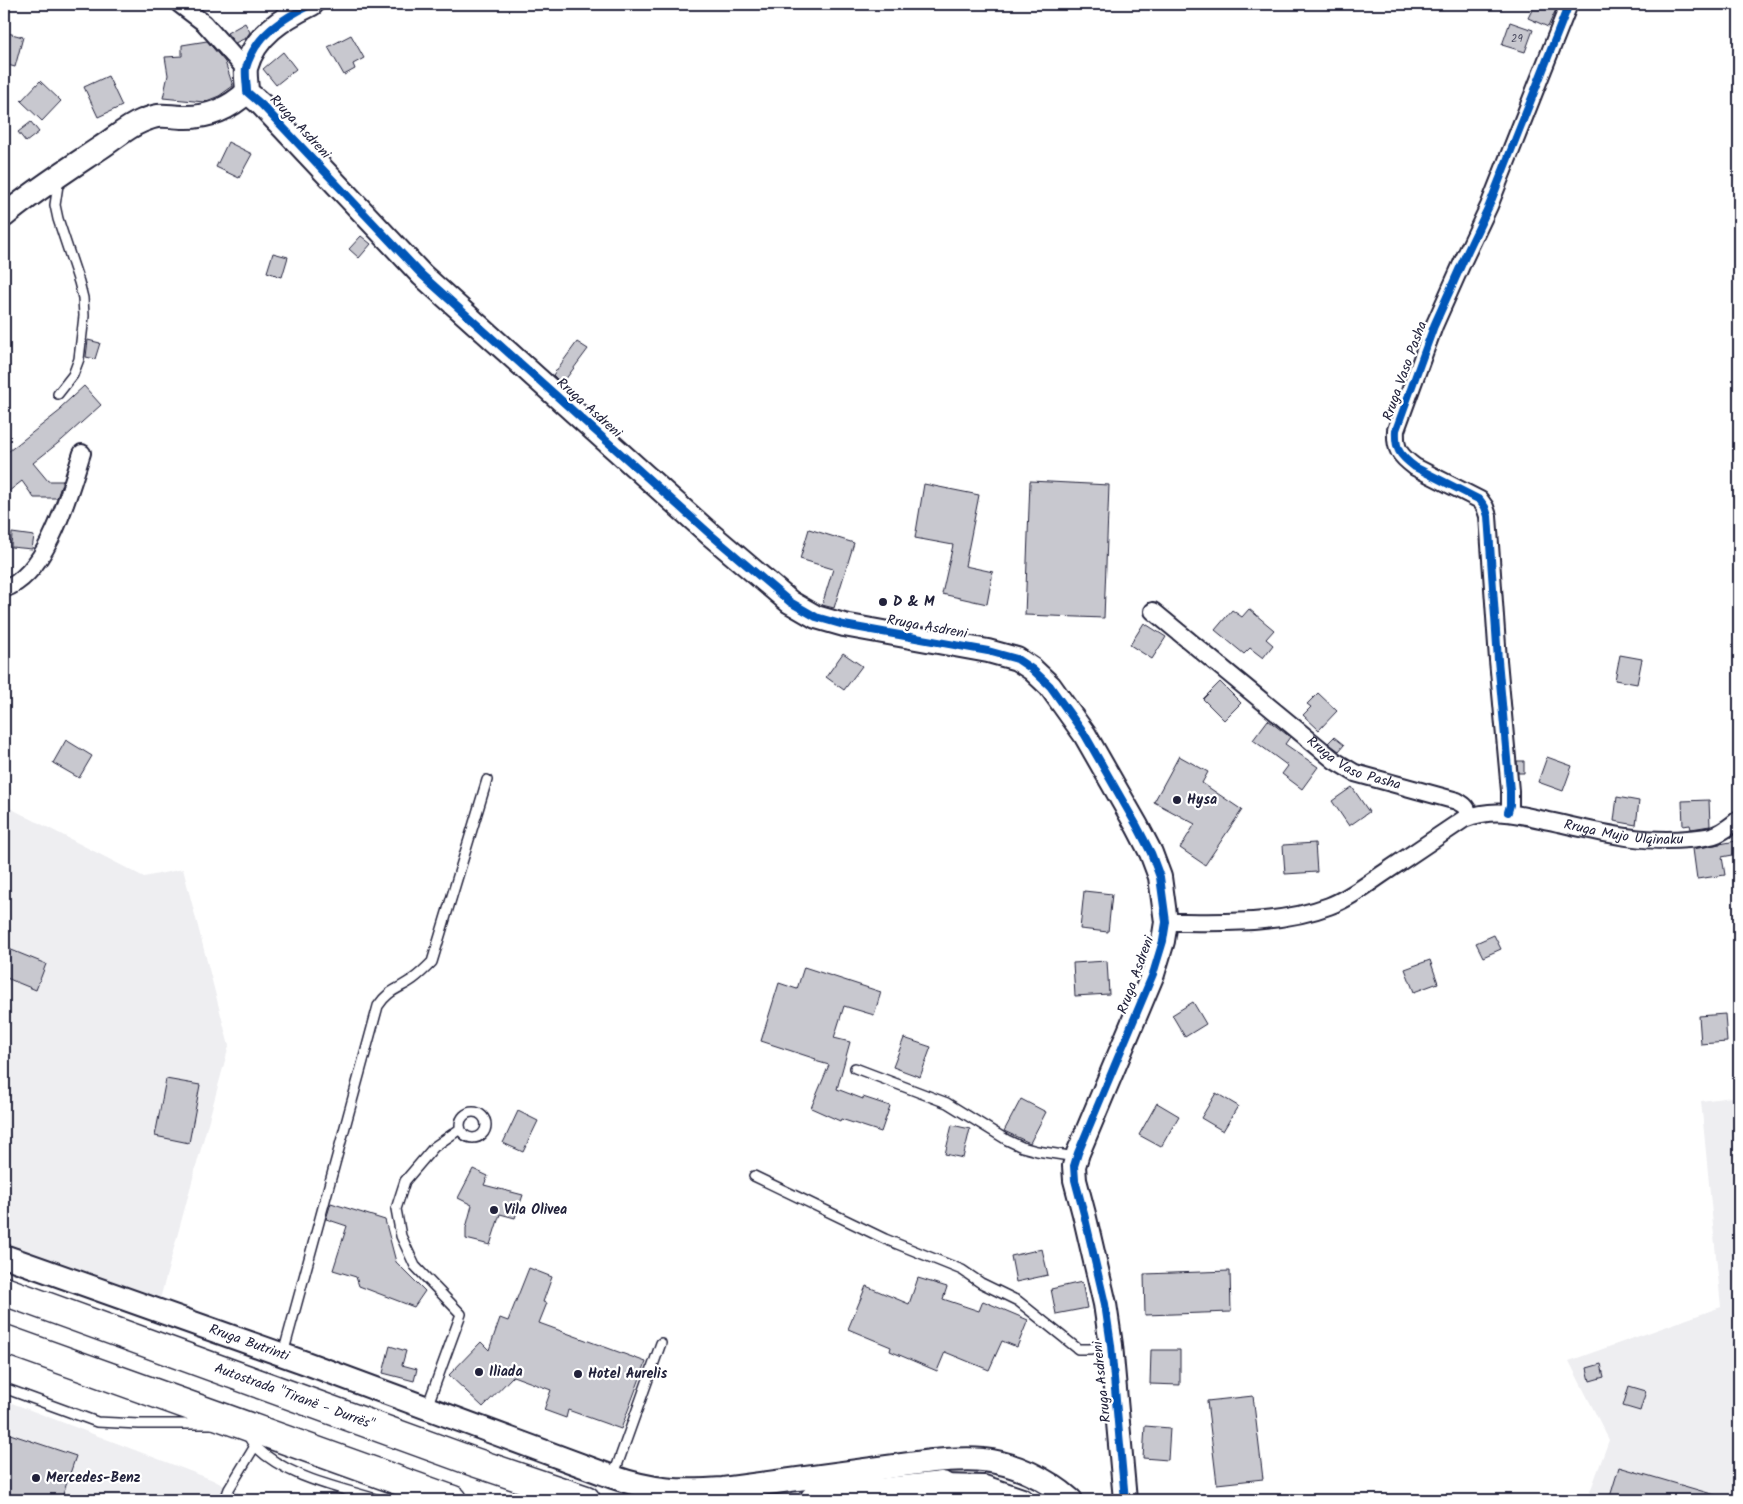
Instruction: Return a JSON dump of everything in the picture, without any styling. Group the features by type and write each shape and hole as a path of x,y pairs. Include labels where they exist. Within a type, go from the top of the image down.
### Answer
{"highway":[{"name":"Autostrada \"Tiranë - Durrës\"","path":"4,1291 474,1462 586,1500"},
{"path":"4,1339 248,1435 453,1500"},
{"path":"814,1500 942,1486"}],"street":[{"path":"179,4 204,23 247,81"},
{"path":"4,216 27,197 140,122 162,114 202,117 235,104 247,81 258,44 273,26 312,4"},
{"name":"Rruga Vaso Pasha","path":"1508,812 1510,791 1498,660 1488,516 1480,500 1415,467 1407,461 1400,454 1396,444 1396,430 1434,326 1489,206 1569,4"},
{"name":"Rruga Asdreni","path":"247,81 262,104 422,275 710,534 790,602 816,617 844,625 988,650 1017,659 1032,669 1050,686 1085,734 1151,854 1160,877 1166,922 1163,941 1153,974 1074,1166 1075,1180 1102,1287 1111,1345 1125,1500"},
{"path":"4,589 24,578 38,561 64,510 82,453"},
{"name":"Rruga Vaso Pasha","path":"1153,611 1253,692 1327,756 1345,768 1355,773 1457,801 1464,805 1468,812 1468,817"},
{"path":"1166,922 1259,920 1329,906 1352,894 1468,817 1490,812 1508,812"},
{"name":"Rruga Mujo Ulqinaku","path":"1508,812 1623,837 1654,841 1700,838 1715,835 1738,825"},
{"name":"Rruga Butrinti","path":"4,1256 282,1354 613,1477 656,1495 932,1461 964,1459 984,1460 1022,1470 1042,1479 1071,1500"},
{"path":"908,1500 942,1486 984,1487 1022,1500"}],"lane":[{"path":"58,394 73,376 79,359 84,316 83,298 79,282 58,220 55,205 59,176"},
{"path":"282,1354 378,1006 384,997 412,980 432,962 488,780"},
{"path":"855,1068 947,1103 966,1113 988,1129 1022,1147 1077,1157"},
{"path":"427,1408 461,1314 415,1266 401,1236 396,1209 405,1181 434,1147 460,1129"},
{"name":"Rruga Asdreni","path":"754,1176 885,1239 962,1270 982,1283 1018,1301 1078,1349 1111,1345"},
{"path":"613,1477 661,1343"},
{"path":"4,1388 97,1422 139,1424 248,1435 280,1464 306,1476 380,1500"},
{"path":"225,1500 248,1435"}],"shaded area":[{"path":"4,805 144,877 183,869 229,1046 157,1310 4,1256"},
{"path":"1739,1096 1739,1500 1587,1500 1609,1440 1569,1361 1721,1307 1701,1101"},
{"path":"4,1400 213,1480 258,1500 4,1500"}],"building":[{"path":"1535,4 1550,4 1557,7 1548,27 1528,18"},
{"path":"1510,22 1533,30 1525,52 1502,45"},
{"path":"245,23 250,32 246,38 235,43 227,33"},
{"path":"4,32 23,37 15,67 4,64"},
{"path":"351,35 364,58 353,64 355,69 344,75 328,47"},
{"path":"207,41 225,62 233,86 219,96 204,102 163,98 168,75 165,57 182,56 182,45"},
{"path":"283,52 296,69 276,85 263,69"},
{"path":"108,76 122,106 98,117 84,87"},
{"path":"40,81 61,101 42,121 21,101"},
{"path":"31,122 39,132 26,142 18,132"},
{"path":"228,142 252,154 239,178 216,167"},
{"path":"361,236 371,244 359,258 349,249"},
{"path":"273,253 288,257 282,277 267,272"},
{"path":"88,340 100,343 95,359 86,357"},
{"path":"577,342 588,349 562,384 553,375"},
{"path":"84,386 101,405 33,463 48,481 63,481 57,498 34,498 22,481 4,495 4,455 61,410 60,408"},
{"path":"1030,481 1109,485 1104,618 1025,615"},
{"path":"924,484 979,495 965,566 993,572 987,604 942,594 953,545 915,538"},
{"path":"809,529 854,543 834,608 822,605 833,569 800,559"},
{"path":"12,533 34,536 32,549 11,547"},
{"path":"1249,609 1274,630 1266,639 1273,645 1263,658 1250,648 1244,654 1215,630 1232,610 1242,617"},
{"path":"1144,623 1166,637 1152,659 1130,645"},
{"path":"843,653 862,666 844,690 826,677"},
{"path":"1620,655 1642,659 1637,684 1615,680"},
{"path":"1220,682 1241,703 1224,720 1203,699"},
{"path":"1318,693 1337,711 1319,730 1303,715 1311,707 1307,704"},
{"path":"1268,720 1290,737 1285,744 1318,767 1302,789 1282,774 1288,766 1253,740"},
{"path":"1334,737 1344,745 1339,751 1328,743"},
{"path":"66,740 92,756 79,778 53,763"},
{"path":"1179,756 1208,772 1202,783 1242,810 1205,865 1180,848 1195,824 1154,802"},
{"path":"1547,757 1572,766 1563,791 1538,782"},
{"path":"1517,761 1524,761 1524,773 1518,773"},
{"path":"1352,787 1369,812 1349,826 1332,801"},
{"path":"1617,797 1639,801 1636,825 1614,821"},
{"path":"1709,800 1710,826 1691,829 1690,825 1683,826 1682,801"},
{"path":"1736,841 1738,854 1722,857 1725,875 1697,879 1693,849"},
{"path":"1315,843 1317,872 1285,874 1283,845"},
{"path":"1084,891 1112,894 1108,932 1080,929"},
{"path":"1494,935 1501,949 1483,957 1476,943"},
{"path":"4,947 46,964 36,990 4,977"},
{"path":"1430,960 1438,983 1414,992 1405,969"},
{"path":"1107,961 1109,994 1075,996 1073,963"},
{"path":"804,967 881,992 874,1015 844,1006 834,1038 850,1042 837,1089 863,1099 863,1097 890,1106 881,1132 841,1119 840,1121 811,1108 829,1065 761,1041 779,983 797,989"},
{"path":"1193,1002 1206,1024 1185,1037 1172,1015"},
{"path":"1725,1014 1727,1042 1701,1044 1699,1016"},
{"path":"904,1038 931,1047 920,1077 893,1067"},
{"path":"166,1079 200,1085 189,1143 155,1136"},
{"path":"1216,1093 1238,1106 1223,1131 1201,1118"},
{"path":"1021,1099 1046,1112 1030,1143 1004,1131"},
{"path":"1157,1103 1179,1116 1161,1147 1139,1135"},
{"path":"518,1111 538,1121 523,1152 503,1143"},
{"path":"952,1125 970,1129 963,1158 945,1154"},
{"name":"Vila Olivea","path":"473,1169 488,1176 484,1185 523,1195 515,1218 500,1214 490,1245 466,1239 466,1228 472,1205 458,1198"},
{"path":"331,1203 385,1220 396,1262 425,1291 414,1307 359,1286 356,1277 333,1270 347,1226 326,1219"},
{"path":"1042,1249 1048,1275 1016,1282 1011,1256"},
{"name":"Hotel Aurelis","path":"529,1268 552,1277 543,1302 547,1303 539,1323 646,1362 621,1429 568,1410 566,1418 544,1410 551,1390 513,1376 483,1407 449,1375 481,1342 489,1350 500,1318 508,1321"},
{"path":"1230,1271 1231,1312 1145,1315 1144,1274"},
{"path":"918,1278 947,1287 943,1299 979,1311 983,1301 1028,1320 1017,1347 1002,1341 989,1370 945,1352 937,1371 890,1351 891,1347 848,1329 866,1286 909,1304"},
{"path":"1082,1282 1087,1308 1056,1314 1051,1289"},
{"path":"390,1346 406,1351 402,1365 417,1369 414,1381 383,1373"},
{"path":"1151,1350 1180,1350 1180,1385 1150,1384"},
{"path":"1601,1364 1604,1377 1590,1381 1587,1368"},
{"path":"1629,1386 1646,1391 1640,1411 1623,1406"},
{"path":"1253,1396 1263,1479 1217,1484 1207,1401"},
{"path":"1145,1426 1170,1428 1168,1460 1143,1458"},
{"name":"Mercedes-Benz","path":"4,1432 76,1456 61,1500 4,1500"},
{"path":"1619,1467 1722,1497 1722,1500 1609,1500"}],"cycle path":[{"path":"312,4 281,22 263,37 256,46 246,68 247,92 262,105 422,275 710,534 790,602 816,617 844,625 988,651 1017,659 1032,669 1050,686 1085,735 1137,826 1151,853 1160,877 1166,922 1163,941 1153,974 1074,1166 1075,1180 1105,1304 1111,1345 1125,1500"},
{"path":"1508,812 1510,791 1498,660 1488,516 1480,500 1415,467 1405,459 1397,447 1396,430 1434,326 1489,206 1569,4"}],"place":[{"name":"D & M","path":"883,602"},
{"name":"Hysa","path":"1177,800"},
{"name":"Vila Olivea","path":"494,1210"},
{"name":"Iliada","path":"479,1372"},
{"name":"Hotel Aurelis","path":"578,1374"},
{"name":"Mercedes-Benz","path":"36,1478"}]}
